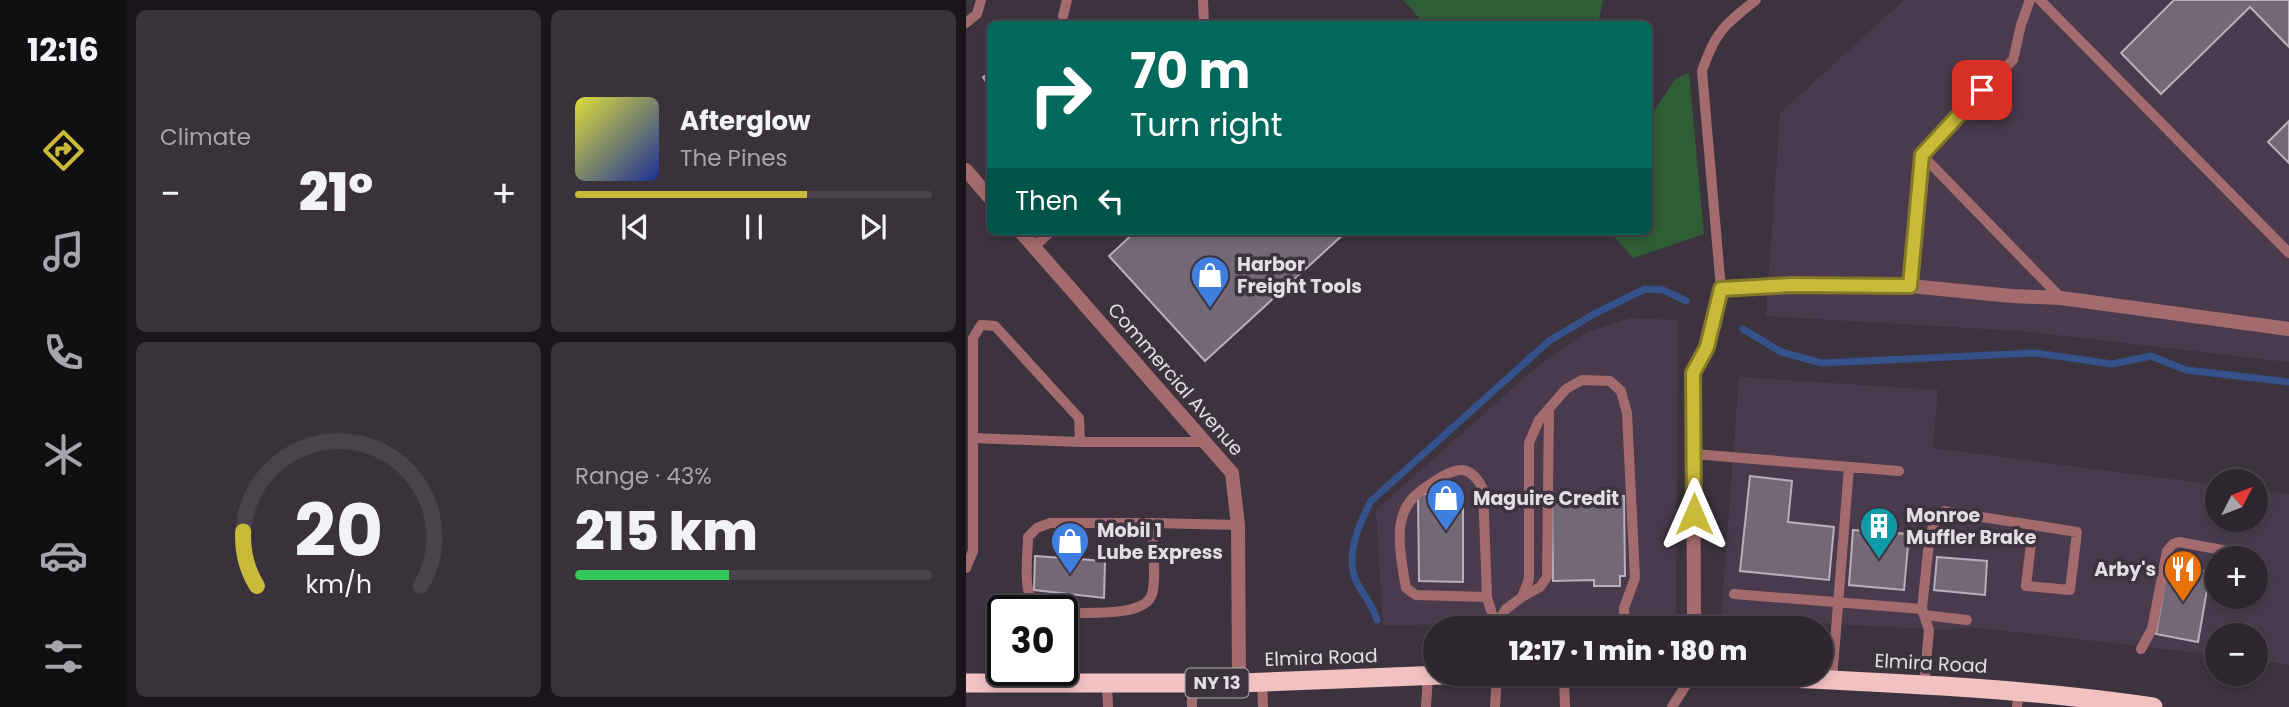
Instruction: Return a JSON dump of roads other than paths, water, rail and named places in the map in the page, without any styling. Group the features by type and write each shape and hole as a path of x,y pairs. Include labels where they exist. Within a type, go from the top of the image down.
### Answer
{"highway":[{"name":"Elmira Road","path":"1078,679 1107,683 1239,683 1423,676"},
{"name":"Elmira Road","path":"1833,680 1924,685 2018,699 2153,707"},
{"name":"Elmira Road","path":"966,682 987,681"}],"street":[{"path":"966,170 987,194"},
{"name":"Commercial Avenue","path":"1024,235 1232,473 1238,525 1239,683"},
{"path":"1694,616 1693,373 1707,347 1721,289 1791,285 1910,286 2061,298 2289,330"}],"lane":[{"path":"966,23 977,14 981,0"},
{"path":"1063,16 1067,0"},
{"path":"1202,0 1204,21"},
{"path":"1721,289 1702,71 1711,45 1727,23 1756,0"},
{"path":"1910,286 1922,155 1963,109 2013,60 2030,0"},
{"path":"2040,0 2289,253"},
{"path":"1922,155 2061,298"},
{"path":"1034,247 1047,235"},
{"path":"966,568 973,551 973,338 981,325 995,326 1079,418 1080,442"},
{"path":"1522,597 1530,579 1530,443 1539,420 1566,389 1582,380 1610,381 1620,391 1627,413 1634,578 1624,608 1624,616"},
{"path":"1502,616 1506,609 1540,587 1547,577 1549,408"},
{"path":"973,438 1080,442 1206,442"},
{"path":"1694,454 1899,471"},
{"path":"1833,667 1849,467"},
{"path":"1487,597 1416,595 1406,588 1400,524 1403,516 1413,495 1451,471 1468,470 1477,477 1483,489 1487,597 1493,616"},
{"path":"1924,685 1928,630 1923,612 1929,542 1933,526 1944,511 2077,532 2070,590 2026,586 2033,526"},
{"path":"1028,595 1028,537 1037,528 1050,523 1238,525"},
{"path":"1078,612 1135,610 1149,602 1153,591 1152,523"},
{"path":"2141,649 2152,629 2167,551 2179,542 2205,547"},
{"path":"1734,594 1838,602 1967,620"},
{"path":"1262,682 1263,707"},
{"path":"1107,683 1108,707"},
{"path":"1192,683 1192,707"},
{"path":"1426,707 1427,686"},
{"path":"1495,707 1496,686"},
{"path":"1564,686 1565,707"},
{"path":"1672,707 1685,686"}],"waterway":[{"path":"1377,620 1356,581 1352,561 1358,530 1371,501 1549,341 1594,314 1645,289 1663,290 1686,301"},
{"path":"1743,329 1781,352 1822,363 2036,353 2112,364 2151,356 2186,370 2289,382"}],"place":[{"name":"Harbor Freight Tools","path":"1210,309"},
{"name":"Maguire Credit","path":"1446,532"},
{"name":"Monroe Muffler Brake","path":"1879,560"},
{"name":"Mobil 1 Lube Express","path":"1070,575"},
{"name":"Arby's","path":"2183,603"}]}
